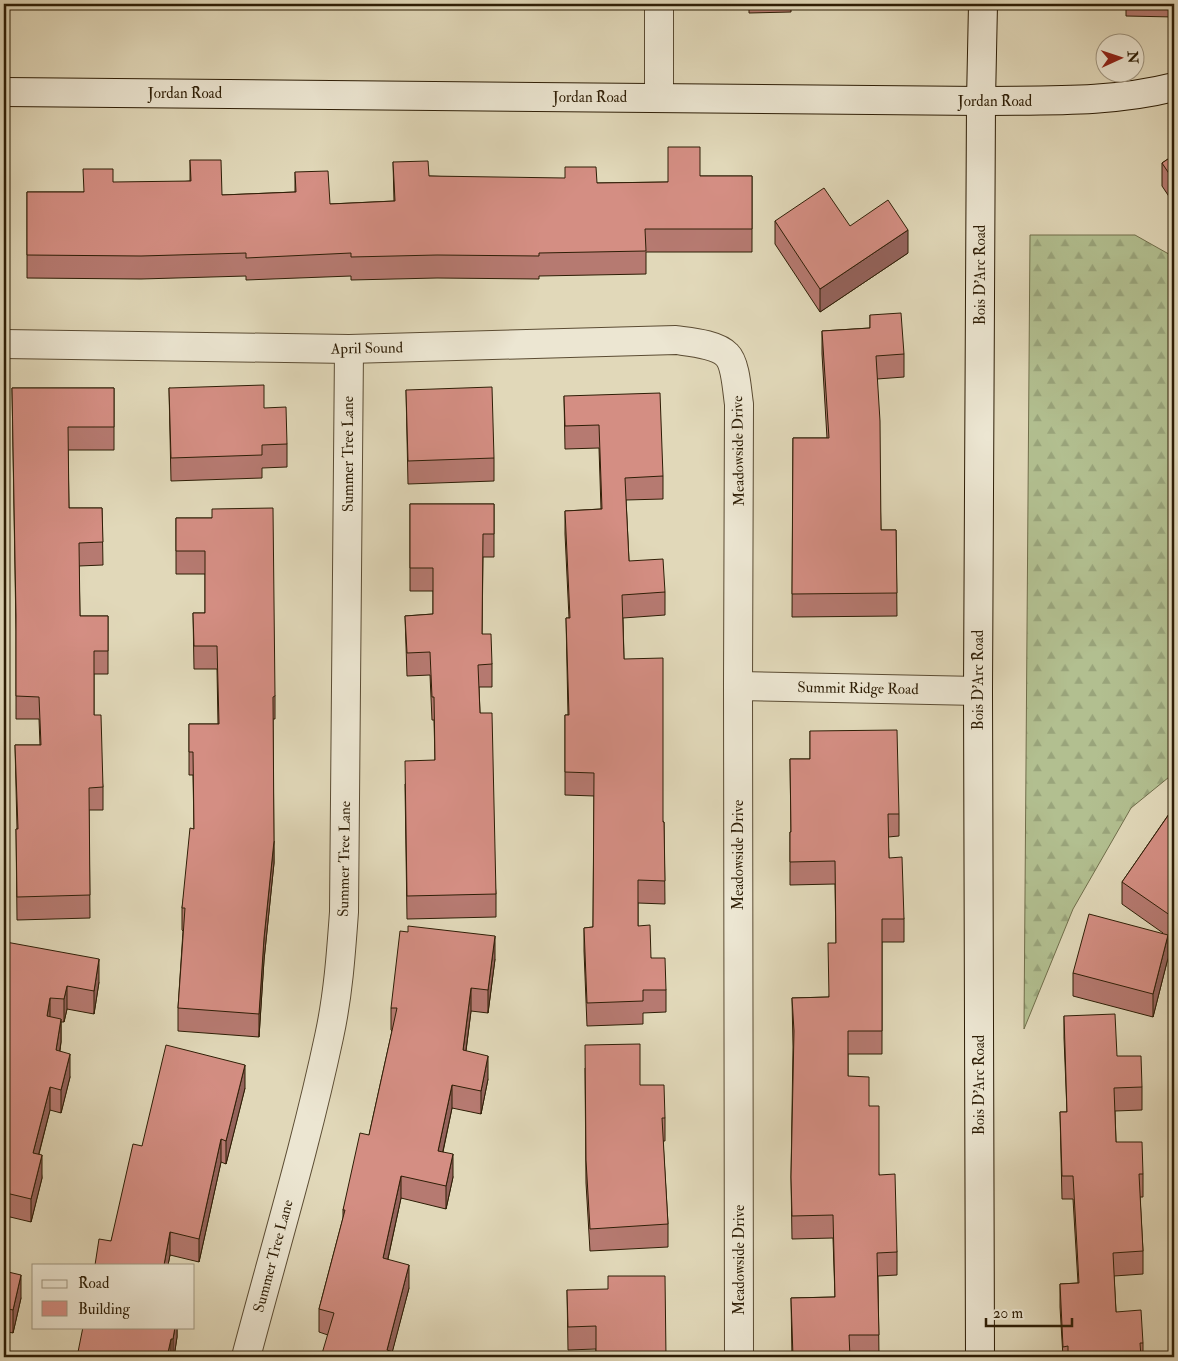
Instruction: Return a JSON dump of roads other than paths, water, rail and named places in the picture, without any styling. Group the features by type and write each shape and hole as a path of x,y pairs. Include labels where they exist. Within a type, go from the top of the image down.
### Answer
{"street":[{"path":"659,4 660,97"},
{"name":"Bois D'Arc Road","path":"980,1357 978,691 983,4"},
{"name":"Jordan Road","path":"4,92 981,101 1115,98 1141,95 1174,87"},
{"name":"April Sound","path":"4,344 349,349 676,340 707,344 727,355"},
{"name":"Summer Tree Lane","path":"246,1357 330,1036 339,970 344,912 349,349"},
{"name":"Meadowside Drive","path":"727,355 734,371 739,404 739,1357"},
{"name":"Summit Ridge Road","path":"738,686 978,691"}]}
